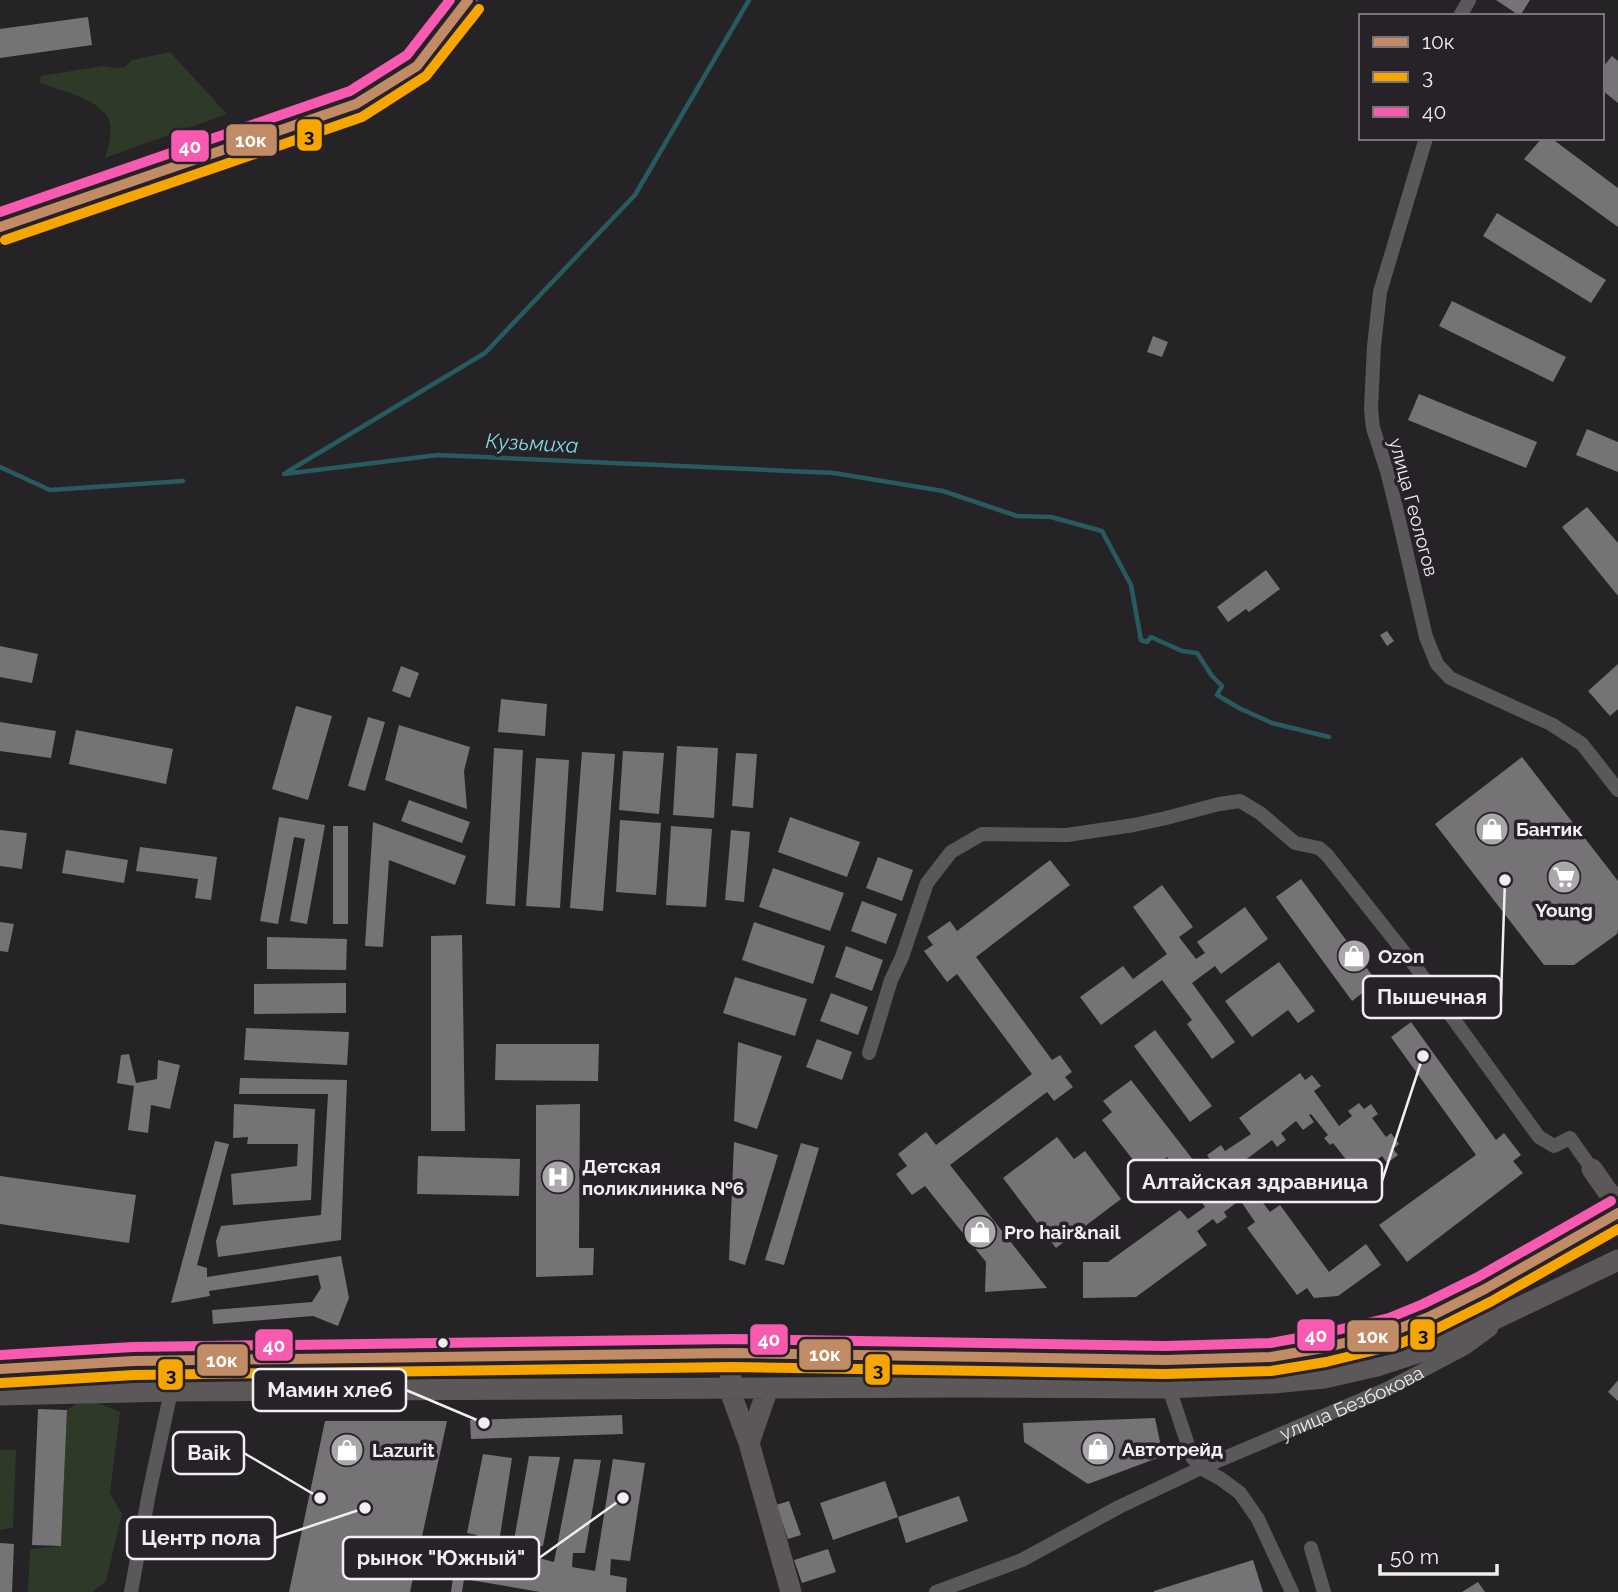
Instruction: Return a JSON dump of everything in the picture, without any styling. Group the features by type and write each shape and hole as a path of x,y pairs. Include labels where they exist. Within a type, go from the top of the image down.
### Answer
{"main road":[{"path":"0,227 356,104 417,65 468,0"},
{"path":"1592,1168 1618,1188"},
{"path":"1592,1168 1608,1192 1618,1201"},
{"path":"0,1369 188,1360 733,1353 1165,1360 1271,1357 1335,1346 1393,1331 1429,1317 1485,1289 1618,1213"},
{"path":"1531,1300 1618,1246"},
{"path":"0,1395 172,1391 1169,1388 1273,1383 1311,1379 1377,1366 1426,1350 1618,1260"},
{"path":"733,1353 729,1388 749,1443 792,1592"},
{"path":"660,1389 666,1354"},
{"path":"749,1443 768,1388"}],"street":[{"name":"улица Геологов","path":"1425,140 1380,292 1371,410 1373,428 1387,471 1426,637 1437,664 1450,677 1551,724 1582,744 1618,790"},
{"path":"869,1054 891,980 902,957 927,883 951,852 982,834 1067,835 1240,801 1260,813 1294,843 1319,848 1327,855 1415,967 1539,1137 1554,1146 1570,1138 1592,1168"},
{"name":"улица Безбокова","path":"936,1592 1022,1560 1119,1507 1200,1468 1387,1389 1465,1348 1531,1300"},
{"path":"131,1592 156,1458 172,1391 188,1360"},
{"path":"1169,1388 1192,1457 1200,1468 1240,1493 1258,1519 1292,1592"},
{"path":"1311,1548 1324,1592"}],"green space":[{"path":"170,52 227,114 105,158 110,124 101,109 70,93 40,83 41,76 103,66 125,67 132,60"},
{"path":"85,1398 120,1412 110,1493 122,1514 106,1581 92,1592 28,1592 30,1549 61,1546 67,1410"},
{"path":"0,1450 16,1450 13,1528 0,1530"}],"building":[{"path":"1496,0 1530,0 1521,14"},
{"path":"88,17 92,45 0,58 0,29"},
{"path":"1612,56 1618,61 1618,103 1604,92 1604,66"},
{"path":"1540,140 1554,140 1618,188 1618,227 1524,159"},
{"path":"1497,213 1606,280 1591,303 1483,236"},
{"path":"1452,301 1566,357 1553,382 1439,326"},
{"path":"1153,336 1168,342 1162,357 1147,352"},
{"path":"1419,394 1537,442 1526,468 1408,420"},
{"path":"1587,429 1618,442 1618,472 1576,455"},
{"path":"1587,507 1618,543 1618,596 1562,527"},
{"path":"1266,570 1280,589 1249,612 1246,609 1228,622 1217,607"},
{"path":"1387,631 1394,641 1387,646 1380,635"},
{"path":"0,646 38,654 32,683 0,677"},
{"path":"1618,664 1618,709 1610,716 1588,691"},
{"path":"401,666 419,673 410,698 392,691"},
{"path":"501,699 547,704 545,736 498,732"},
{"path":"296,706 332,716 308,800 272,789"},
{"path":"368,717 385,722 365,791 348,786"},
{"path":"0,722 56,731 51,758 0,751"},
{"path":"399,725 470,747 464,771 467,809 385,780"},
{"path":"76,730 173,749 166,784 69,764"},
{"path":"677,746 718,748 714,818 673,815"},
{"path":"494,748 523,750 515,906 486,904"},
{"path":"623,751 664,753 659,814 619,810"},
{"path":"582,752 615,754 603,911 570,908"},
{"path":"736,753 757,754 753,808 732,806"},
{"path":"1522,757 1618,881 1617,934 1574,965 1544,965 1435,824"},
{"path":"536,758 569,760 560,908 526,906"},
{"path":"409,800 470,822 462,843 401,821"},
{"path":"279,817 325,825 307,924 290,921 305,839 294,837 278,924 260,921"},
{"path":"790,817 860,842 847,877 778,852"},
{"path":"620,820 661,823 656,895 616,892"},
{"path":"373,822 466,856 455,885 389,860 383,947 365,946"},
{"path":"333,826 348,826 348,924 333,924"},
{"path":"671,826 712,829 706,907 666,905"},
{"path":"0,830 27,833 22,869 0,866"},
{"path":"731,830 750,832 744,902 725,900"},
{"path":"140,847 217,857 211,900 195,898 198,879 136,871"},
{"path":"66,850 128,860 124,883 62,873"},
{"path":"878,857 913,870 902,901 866,888"},
{"path":"1050,860 1070,885 976,957 1052,1060 1060,1055 1072,1072 1065,1077 1073,1087 1054,1101 1047,1092 950,1165 1047,1288 985,1292 986,1262 925,1186 912,1195 896,1174 907,1166 898,1154 926,1132 936,1145 1032,1074 957,974 947,982 924,951 933,945 927,937 950,921 957,931"},
{"path":"773,868 844,893 830,931 759,907"},
{"path":"1301,879 1377,982 1352,1001 1276,897"},
{"path":"1162,885 1193,927 1179,937 1196,959 1205,953 1197,942 1245,907 1268,939 1221,974 1215,966 1192,983 1235,1042 1212,1059 1187,1024 1192,1020 1162,980 1101,1025 1080,997 1123,966 1133,979 1167,954 1133,907"},
{"path":"862,901 897,914 886,944 851,931"},
{"path":"0,922 14,924 8,952 0,951"},
{"path":"754,922 825,946 813,984 742,960"},
{"path":"462,935 465,1131 431,1131 431,936"},
{"path":"267,937 347,939 346,970 267,969"},
{"path":"846,946 883,960 872,991 835,977"},
{"path":"1279,962 1315,1011 1298,1023 1288,1010 1252,1037 1225,1001"},
{"path":"735,977 807,999 795,1036 723,1013"},
{"path":"346,983 346,1013 254,1014 254,984"},
{"path":"831,993 868,1007 858,1035 820,1021"},
{"path":"1411,1022 1496,1140 1504,1133 1521,1155 1513,1161 1523,1173 1407,1262 1379,1225 1476,1155 1391,1037"},
{"path":"246,1028 349,1032 347,1065 244,1060"},
{"path":"1155,1030 1212,1106 1190,1122 1134,1046"},
{"path":"817,1039 852,1052 842,1080 806,1067"},
{"path":"738,1042 782,1056 757,1129 734,1121"},
{"path":"496,1044 599,1044 598,1081 495,1080"},
{"path":"129,1054 136,1083 157,1079 158,1060 180,1065 170,1109 151,1105 148,1133 128,1130 134,1086 117,1083 121,1055"},
{"path":"1300,1073 1305,1080 1312,1075 1321,1086 1314,1091 1339,1126 1352,1116 1348,1111 1359,1103 1364,1109 1371,1104 1378,1114 1372,1118 1386,1137 1391,1133 1399,1144 1393,1149 1398,1155 1387,1163 1382,1156 1366,1168 1371,1174 1362,1181 1358,1176 1352,1180 1342,1167 1348,1162 1333,1143 1330,1145 1324,1138 1328,1135 1311,1114 1309,1115 1314,1122 1303,1130 1296,1121 1281,1133 1286,1140 1277,1147 1272,1140 1236,1167 1243,1177 1246,1174 1257,1188 1254,1191 1270,1212 1280,1205 1329,1272 1366,1244 1381,1265 1338,1296 1314,1298 1307,1288 1297,1295 1247,1228 1255,1222 1240,1200 1224,1212 1227,1217 1217,1224 1213,1219 1197,1231 1207,1245 1136,1297 1083,1298 1083,1262 1108,1262 1180,1210 1188,1219 1205,1207 1194,1192 1189,1195 1181,1185 1186,1181 1167,1157 1144,1174 1102,1120 1112,1112 1103,1101 1131,1080 1201,1170 1212,1162 1207,1155 1221,1145 1225,1151 1251,1134 1239,1118"},
{"path":"240,1078 347,1080 341,1240 218,1257 216,1241 221,1226 321,1215 328,1094 239,1094"},
{"path":"234,1104 315,1109 311,1200 233,1205 231,1174 297,1166 298,1144 247,1144 248,1137 233,1138"},
{"name":"Детская поликлиника №6","path":"580,1104 579,1248 594,1248 593,1275 536,1277 536,1105"},
{"path":"1057,1137 1074,1159 1085,1151 1121,1199 1056,1248 1003,1178"},
{"path":"215,1141 229,1144 197,1265 207,1268 207,1277 341,1256 349,1298 338,1326 313,1316 213,1324 212,1310 312,1302 321,1288 318,1275 209,1291 210,1296 171,1303"},
{"path":"734,1142 778,1155 745,1265 729,1260"},
{"path":"801,1143 819,1148 784,1265 765,1260"},
{"path":"418,1156 520,1159 519,1196 417,1194"},
{"path":"0,1176 136,1195 129,1243 0,1224"},
{"path":"1618,1380 1618,1401 1608,1392"},
{"path":"38,1409 67,1410 61,1546 32,1545"},
{"path":"622,1415 623,1434 471,1439 470,1420"},
{"name":"Автотрейд","path":"1155,1418 1163,1456 1088,1484 1024,1442 1023,1423"},
{"path":"325,1421 447,1421 410,1592 289,1592"},
{"path":"483,1454 512,1458 500,1536 491,1536 487,1552 519,1556 524,1541 514,1540 529,1456 560,1457 543,1546 534,1546 531,1556 554,1562 574,1459 601,1460 585,1553 573,1553 572,1567 595,1571 613,1459 645,1463 630,1561 611,1559 610,1575 627,1578 626,1592 540,1592 464,1579 462,1592 451,1592 453,1577 443,1575 448,1547 472,1550 477,1535 467,1533"},
{"path":"885,1481 898,1517 833,1540 820,1503"},
{"path":"959,1496 968,1521 906,1543 898,1517"},
{"path":"789,1501 801,1535 788,1539 776,1505"},
{"path":"0,1543 14,1544 12,1592 0,1592"},
{"path":"828,1549 836,1572 802,1583 794,1560"},
{"path":"1253,1560 1263,1592 1154,1592 1154,1591"},
{"path":"1478,1582 1485,1592 1462,1592"}],"waterway":[{"name":"Кузьмиха","path":"287,472 485,353 635,195 749,0"},
{"name":"Кузьмиха","path":"284,474 438,455 834,473 943,491 1017,516 1051,517 1102,531 1131,585 1141,640 1147,642 1151,637 1182,651 1197,653 1222,686 1217,695 1241,709 1272,723 1329,737"},
{"name":"Кузьмиха","path":"0,467 50,490 183,481"}],"transit line":[{"name":"40","path":"0,212 350,91 407,55 450,0"},
{"name":"10к","path":"0,227 356,104 417,66 468,0"},
{"name":"3","path":"5,240 362,117 426,76 479,9"},
{"name":"40","path":"0,1355 133,1347 734,1339 1165,1346 1270,1343 1389,1318 1423,1304 1478,1277 1611,1201"},
{"name":"10к","path":"0,1369 133,1361 734,1353 1165,1360 1271,1357 1393,1331 1429,1317 1485,1289 1618,1213"},
{"name":"3","path":"1,1383 134,1375 734,1367 1165,1374 1271,1371 1326,1362 1396,1345 1434,1330 1492,1301 1618,1229"}],"place":[{"name":"Бантик","path":"1492,829"},
{"name":"Young","path":"1564,877"},
{"name":"Пышечная","path":"1505,880"},
{"name":"Ozon","path":"1354,956"},
{"name":"Алтайская здравница","path":"1423,1056"},
{"name":"Детская поликлиника №6","path":"558,1177"},
{"name":"Pro hair&nail","path":"980,1232"},
{"name":"Мамин хлеб","path":"484,1423"},
{"name":"Автотрейд","path":"1098,1449"},
{"name":"Lazurit","path":"347,1450"},
{"name":"Baik","path":"320,1498"},
{"name":"рынок \"Южный\"","path":"623,1498"},
{"name":"Центр пола","path":"365,1508"}]}
